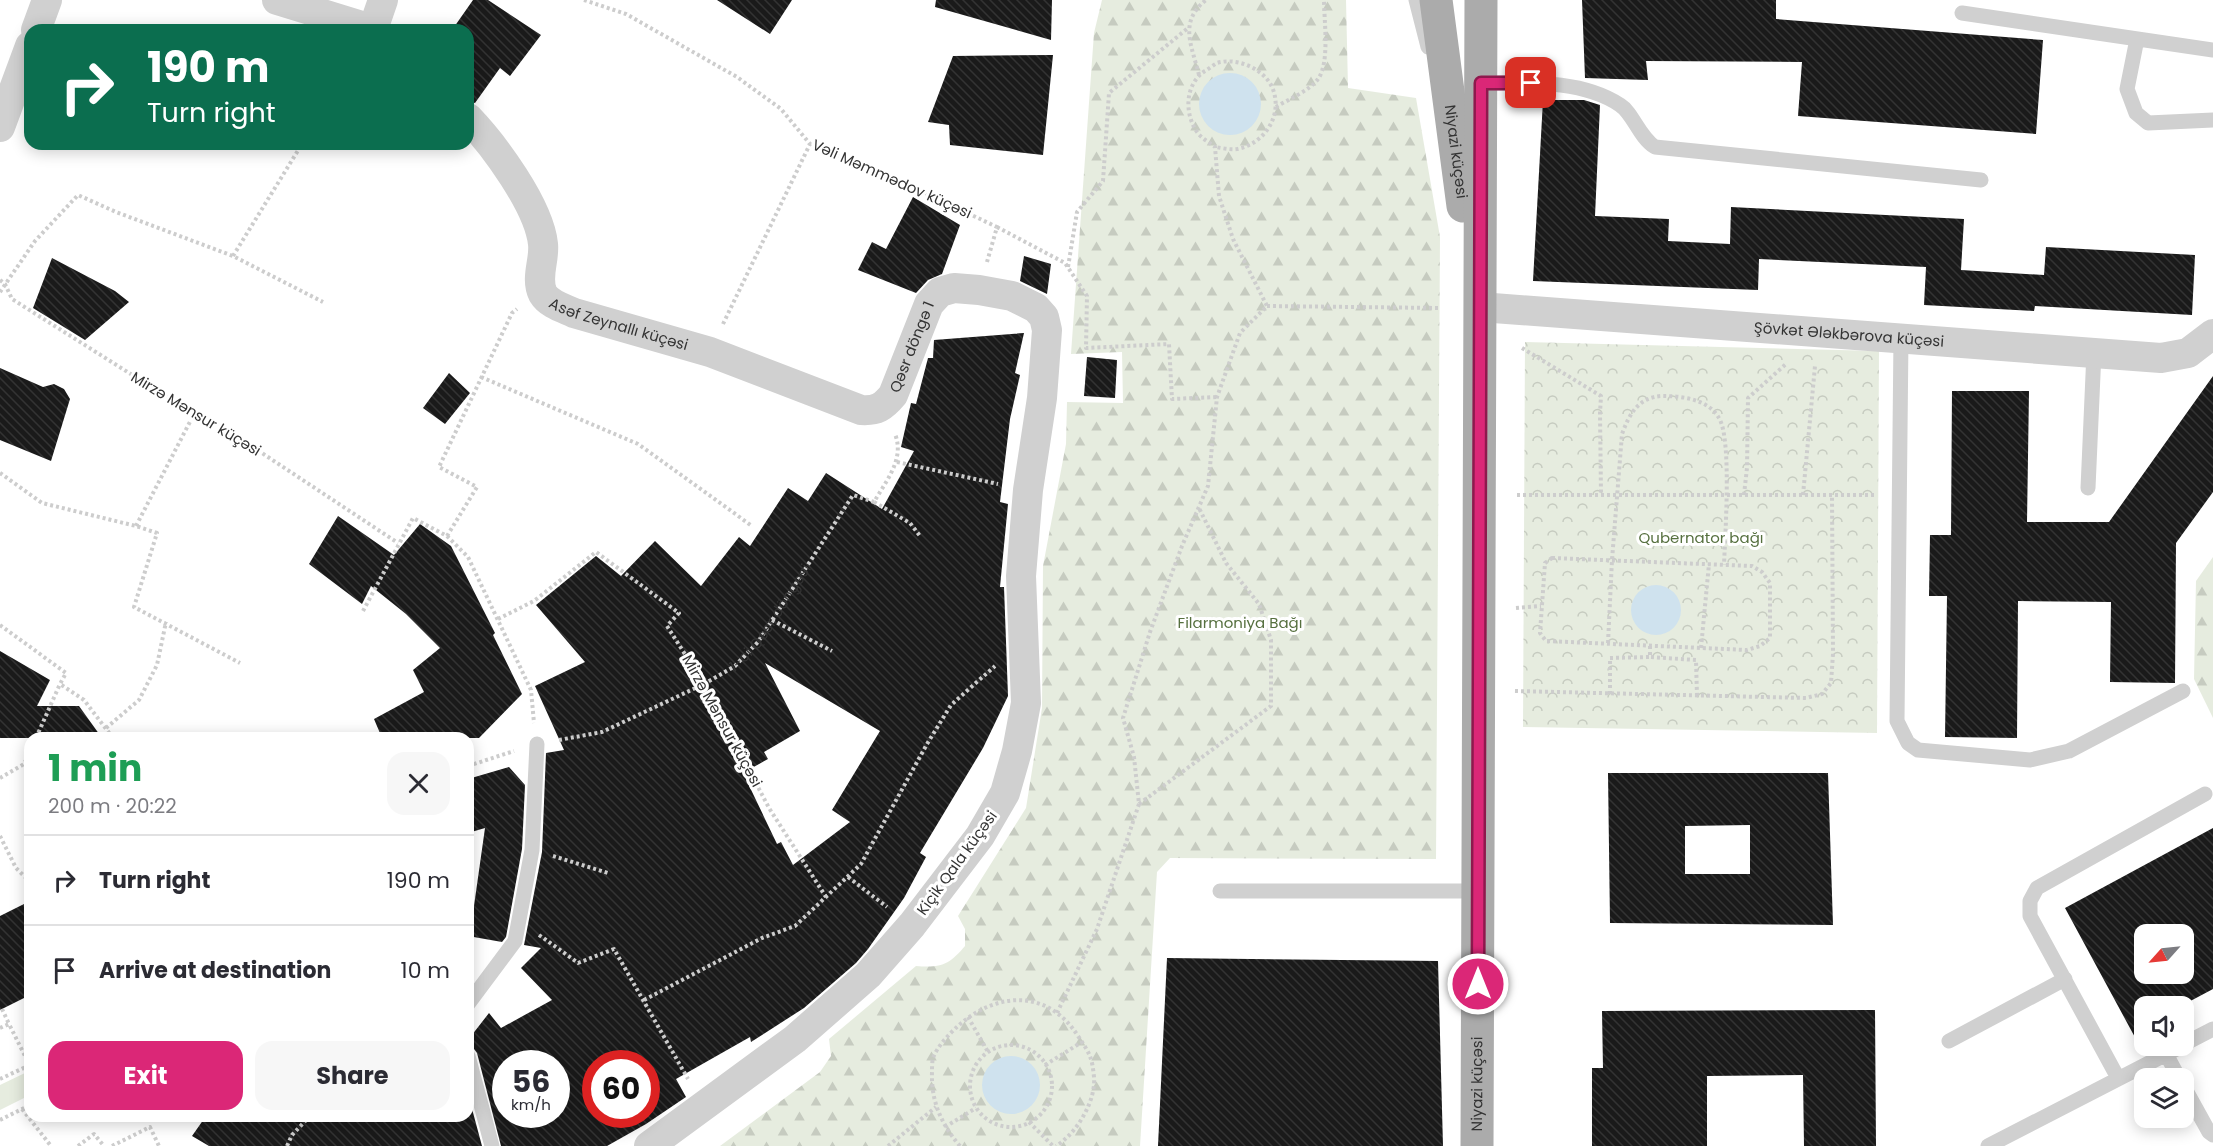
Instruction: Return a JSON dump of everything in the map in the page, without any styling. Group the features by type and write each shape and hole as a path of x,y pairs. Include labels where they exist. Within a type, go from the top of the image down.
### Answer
{"main road":[{"name":"Niyazi küçəsi","path":"1436,0 1480,322"},
{"name":"Niyazi küçəsi","path":"1477,1146 1481,0"}],"street":[{"path":"38,24 47,0"},
{"path":"278,0 357,24"},
{"path":"376,24 383,0"},
{"path":"0,127 24,62"},
{"name":"Asəf Zeynallı küçəsi","path":"474,125 505,164 524,195 541,232 543,246 539,282 542,291 553,303 574,313 710,352 861,410 875,411 884,406"},
{"name":"Qəsr döngə 1","path":"884,406 893,395 929,304 940,292 954,288 979,290"},
{"name":"Kiçik Qala küçəsi","path":"649,1146 795,1039 868,975 912,925 980,836 1005,793 1017,751 1026,703 1022,576 1028,490 1042,398 1047,330 1044,317 1036,308 1012,296 979,290"},
{"name":"Şövkət Ələkbərova küçəsi","path":"1480,322 1901,337 2161,358 2188,353 2213,334"}],"lane":[{"path":"1416,0 1459,173"},
{"path":"1962,13 2213,50"},
{"path":"2138,39 2127,89 2136,113 2148,123 2213,120"},
{"path":"1481,83 1531,83 1587,90 1622,106 1648,143 1655,147 1981,180"},
{"path":"1901,337 1897,721 1908,743 1918,750 2030,760 2069,751 2183,691"},
{"path":"2088,488 2094,352"},
{"path":"474,996 515,941 532,850 537,744"},
{"path":"2118,1078 2030,916 2030,901 2037,888 2205,794"},
{"path":"1220,891 1478,891"},
{"path":"1949,1041 2065,980"},
{"path":"2194,1039 2213,1029"},
{"path":"1988,1146 2162,1056"},
{"path":"474,1078 492,1146"},
{"path":"2194,1105 2213,1135"}],"path":[{"name":"Vəli Məmmədov küçəsi","path":"584,0 626,14 737,77 781,109 810,144 891,177 997,227 1065,263 1068,268"},
{"path":"1199,75 1188,28 1192,16 1206,0"},
{"path":"1276,107 1312,85 1320,77 1325,63 1324,0"},
{"path":"1188,28 1109,93 1102,181 1077,212 1068,268 1087,296 1086,348 1169,344 1172,399 1217,397"},
{"path":"1238,62 1258,70 1272,86 1276,107 1270,128 1256,143 1236,150 1215,147 1197,134 1188,115 1189,94 1199,75 1217,63 1238,62"},
{"path":"710,352 810,144"},
{"path":"1215,147 1219,196 1233,239 1267,306"},
{"path":"233,256 298,150"},
{"path":"0,292 35,241 78,195 116,213 233,256 322,302"},
{"path":"979,290 997,227"},
{"name":"Mirzə Mənsur küçəsi","path":"0,280 5,284 12,298 194,414 209,418 398,543"},
{"path":"447,536 477,487 439,467 512,313 542,291"},
{"path":"1057,1013 1097,929 1139,804 1134,757 1124,718 1150,632 1182,546 1208,486 1217,397 1240,333 1267,306 1440,308"},
{"path":"1522,348 1601,396 1601,494"},
{"path":"1744,495 1747,468 1748,398 1786,364"},
{"path":"1803,495 1815,366"},
{"path":"481,377 638,444 752,526"},
{"path":"1608,643 1622,434 1628,417 1639,403 1657,397 1692,398 1710,408 1719,417 1726,438 1724,565"},
{"path":"884,406 899,443 897,462 874,502 910,523 920,536"},
{"path":"136,526 194,414"},
{"path":"897,462 1028,490"},
{"path":"0,473 42,503 157,533 134,607 240,663"},
{"name":"1-ci Qəsr döngəsi","path":"474,764 537,744 602,732 704,684 735,666 758,642 853,495 874,502"},
{"path":"1517,495 1878,495"},
{"path":"1515,691 1806,698 1822,694 1831,683 1833,654 1832,495"},
{"path":"1139,804 1272,706 1271,640 1259,604 1226,563 1199,508"},
{"path":"363,611 413,518 447,536 468,557 531,690 537,744"},
{"name":"Mirzə Mənsur küçəsi","path":"498,619 534,601 596,552 679,613 667,627 704,684 769,808 826,897"},
{"path":"1552,558 1709,564 1752,566 1762,572 1770,583 1770,638 1760,646 1747,650 1546,641 1540,633 1545,563 1552,558"},
{"path":"1701,648 1709,564"},
{"path":"1516,608 1541,606"},
{"path":"772,620 832,651"},
{"path":"106,728 139,700 157,664 166,622"},
{"path":"0,625 66,673 39,732"},
{"path":"1650,646 1650,657"},
{"path":"644,1000 762,938 795,926 861,864 951,705 991,668 1025,652"},
{"path":"1610,694 1610,658 1650,657 1696,660 1697,696"},
{"path":"60,684 84,700 109,732"},
{"path":"0,778 24,764"},
{"path":"0,836 16,868 24,876"},
{"path":"532,850 608,873"},
{"path":"848,877 912,925"},
{"path":"519,921 578,963 614,950 703,1106"},
{"path":"960,1146 945,1127 936,1107 932,1086 933,1059 949,1033 968,1017 997,1002 1026,1001 1045,1004 1069,1022 1092,1056 1095,1090 1084,1117 1054,1146 1029,1122"},
{"path":"2,1009 24,1053"},
{"path":"968,1017 988,1052"},
{"path":"0,1028 9,1024"},
{"path":"1045,1065 1082,1042"},
{"path":"1005,1045 1018,1046 1032,1051 1042,1059 1049,1072 1050,1098 1044,1110 1029,1122 1010,1127 998,1124 986,1118 976,1108 971,1096 970,1082 974,1069 988,1052 1005,1045"},
{"path":"0,1079 24,1068"},
{"path":"888,1146 936,1107"},
{"path":"945,1127 976,1108"},
{"path":"0,1120 22,1109 24,1112"},
{"path":"32,1122 51,1146"},
{"path":"287,1146 292,1135 304,1122"},
{"path":"112,1146 150,1127 159,1146"},
{"path":"78,1146 94,1134 104,1146"}],"green space":[{"name":"Filarmoniya Bağı","path":"1102,0 1346,0 1348,88 1416,98 1440,237 1436,859 1170,858 1157,872 1140,1146 720,1146 820,1072 831,1056 829,1039 916,966 944,964 965,946 965,929 958,916 1026,808 1042,708 1043,566 1066,444 1067,402 1123,403 1122,352 1071,354 1094,33"},
{"name":"Qubernator bağı","path":"1525,342 1879,351 1877,733 1523,727"},
{"path":"2213,557 2213,718 2194,679 2196,581"},
{"path":"24,1073 24,1098 0,1110 0,1085"}],"water":[{"path":"1230,73 1242,75 1252,82 1259,92 1261,104 1259,116 1252,126 1242,133 1230,135 1218,133 1208,126 1201,116 1199,104 1201,92 1208,82 1218,75"},
{"path":"1651,585 1661,585 1674,592 1681,605 1681,615 1674,628 1661,635 1651,635 1642,631 1635,624 1631,615 1631,605 1635,596 1642,589"},
{"path":"1005,1056 1017,1056 1032,1064 1040,1079 1040,1091 1032,1106 1017,1114 1005,1114 990,1106 982,1091 982,1079 990,1064"}],"building":[{"path":"473,0 488,0 541,35 510,76 500,68 475,103 474,24 456,24"},
{"path":"717,0 792,0 770,34"},
{"path":"936,0 1052,0 1051,40 935,7"},
{"path":"1582,0 1776,0 1776,19 2043,40 2036,134 1798,116 1802,62 1646,61 1648,80 1585,78"},
{"path":"1053,55 1043,155 950,145 949,125 928,122 953,56"},
{"path":"1543,100 1584,100 1600,105 1595,216 1669,219 1668,241 1730,244 1731,207 1964,219 1961,270 2044,275 2046,247 2195,255 2192,315 2035,306 2034,311 1924,305 1926,267 1759,259 1758,290 1533,281"},
{"path":"913,197 960,225 942,274 928,280 916,293 858,270 872,242 886,249"},
{"path":"1024,256 1051,264 1047,294 1020,281"},
{"path":"52,258 115,291 129,302 85,340 33,308"},
{"path":"1024,333 1015,373 1020,375 1010,419 1000,502 1008,504 1000,587 1004,587 1008,696 983,748 920,853 926,857 904,898 856,963 804,1008 751,1042 750,1037 676,1079 686,1097 660,1115 660,1050 582,1050 582,1128 639,1128 607,1146 501,1146 496,1128 570,1128 570,1050 492,1050 492,1111 474,1049 474,1032 489,1013 501,1028 552,1000 521,968 541,948 524,945 542,852 546,753 564,750 535,686 585,662 536,605 596,556 621,576 655,541 701,586 739,537 750,546 788,488 808,501 826,473 882,509 914,451 901,447 911,403 916,404 928,358 933,358 934,340","holes":["765,663 880,731 832,810 850,822 793,865 781,842 777,844 743,773 768,759 764,752 800,731"]},
{"path":"1087,357 1117,360 1115,398 1084,396"},
{"path":"0,368 43,387 54,384 64,389 70,399 51,461 0,440"},
{"path":"449,373 470,393 445,424 423,408"},
{"path":"2213,376 2213,492 2176,543 2175,683 2110,682 2111,602 2018,601 2017,738 1945,737 1947,596 1929,596 1930,535 1951,535 1952,391 2029,391 2027,522 2109,522"},
{"path":"338,516 394,555 420,524 451,546 495,633 493,635 522,694 479,738 474,738 474,732 379,732 374,719 424,692 413,670 440,648 406,614 371,586 362,604 309,564"},
{"path":"0,651 50,680 37,706 79,706 98,732 24,732 24,738 0,738"},
{"path":"509,767 525,785 522,849 506,937 502,942 474,937 474,906 485,828 474,831 474,777"},
{"path":"1608,773 1828,773 1833,925 1610,923","holes":["1750,825 1750,874 1685,874 1685,826"]},
{"path":"2213,828 2213,989 2194,999 2194,996 2134,996 2134,1036 2065,908"},
{"path":"24,904 24,998 0,1010 0,916"},
{"path":"1167,958 1438,961 1443,1146 1158,1146"},
{"path":"1875,1010 1876,1146 1804,1146 1803,1075 1707,1076 1707,1146 1592,1146 1592,1068 1603,1068 1602,1011"},
{"path":"474,1116 482,1146 209,1146 192,1136 202,1122 474,1122"}],"route":[{"path":"1478,984 1481,83 1531,83"}]}
